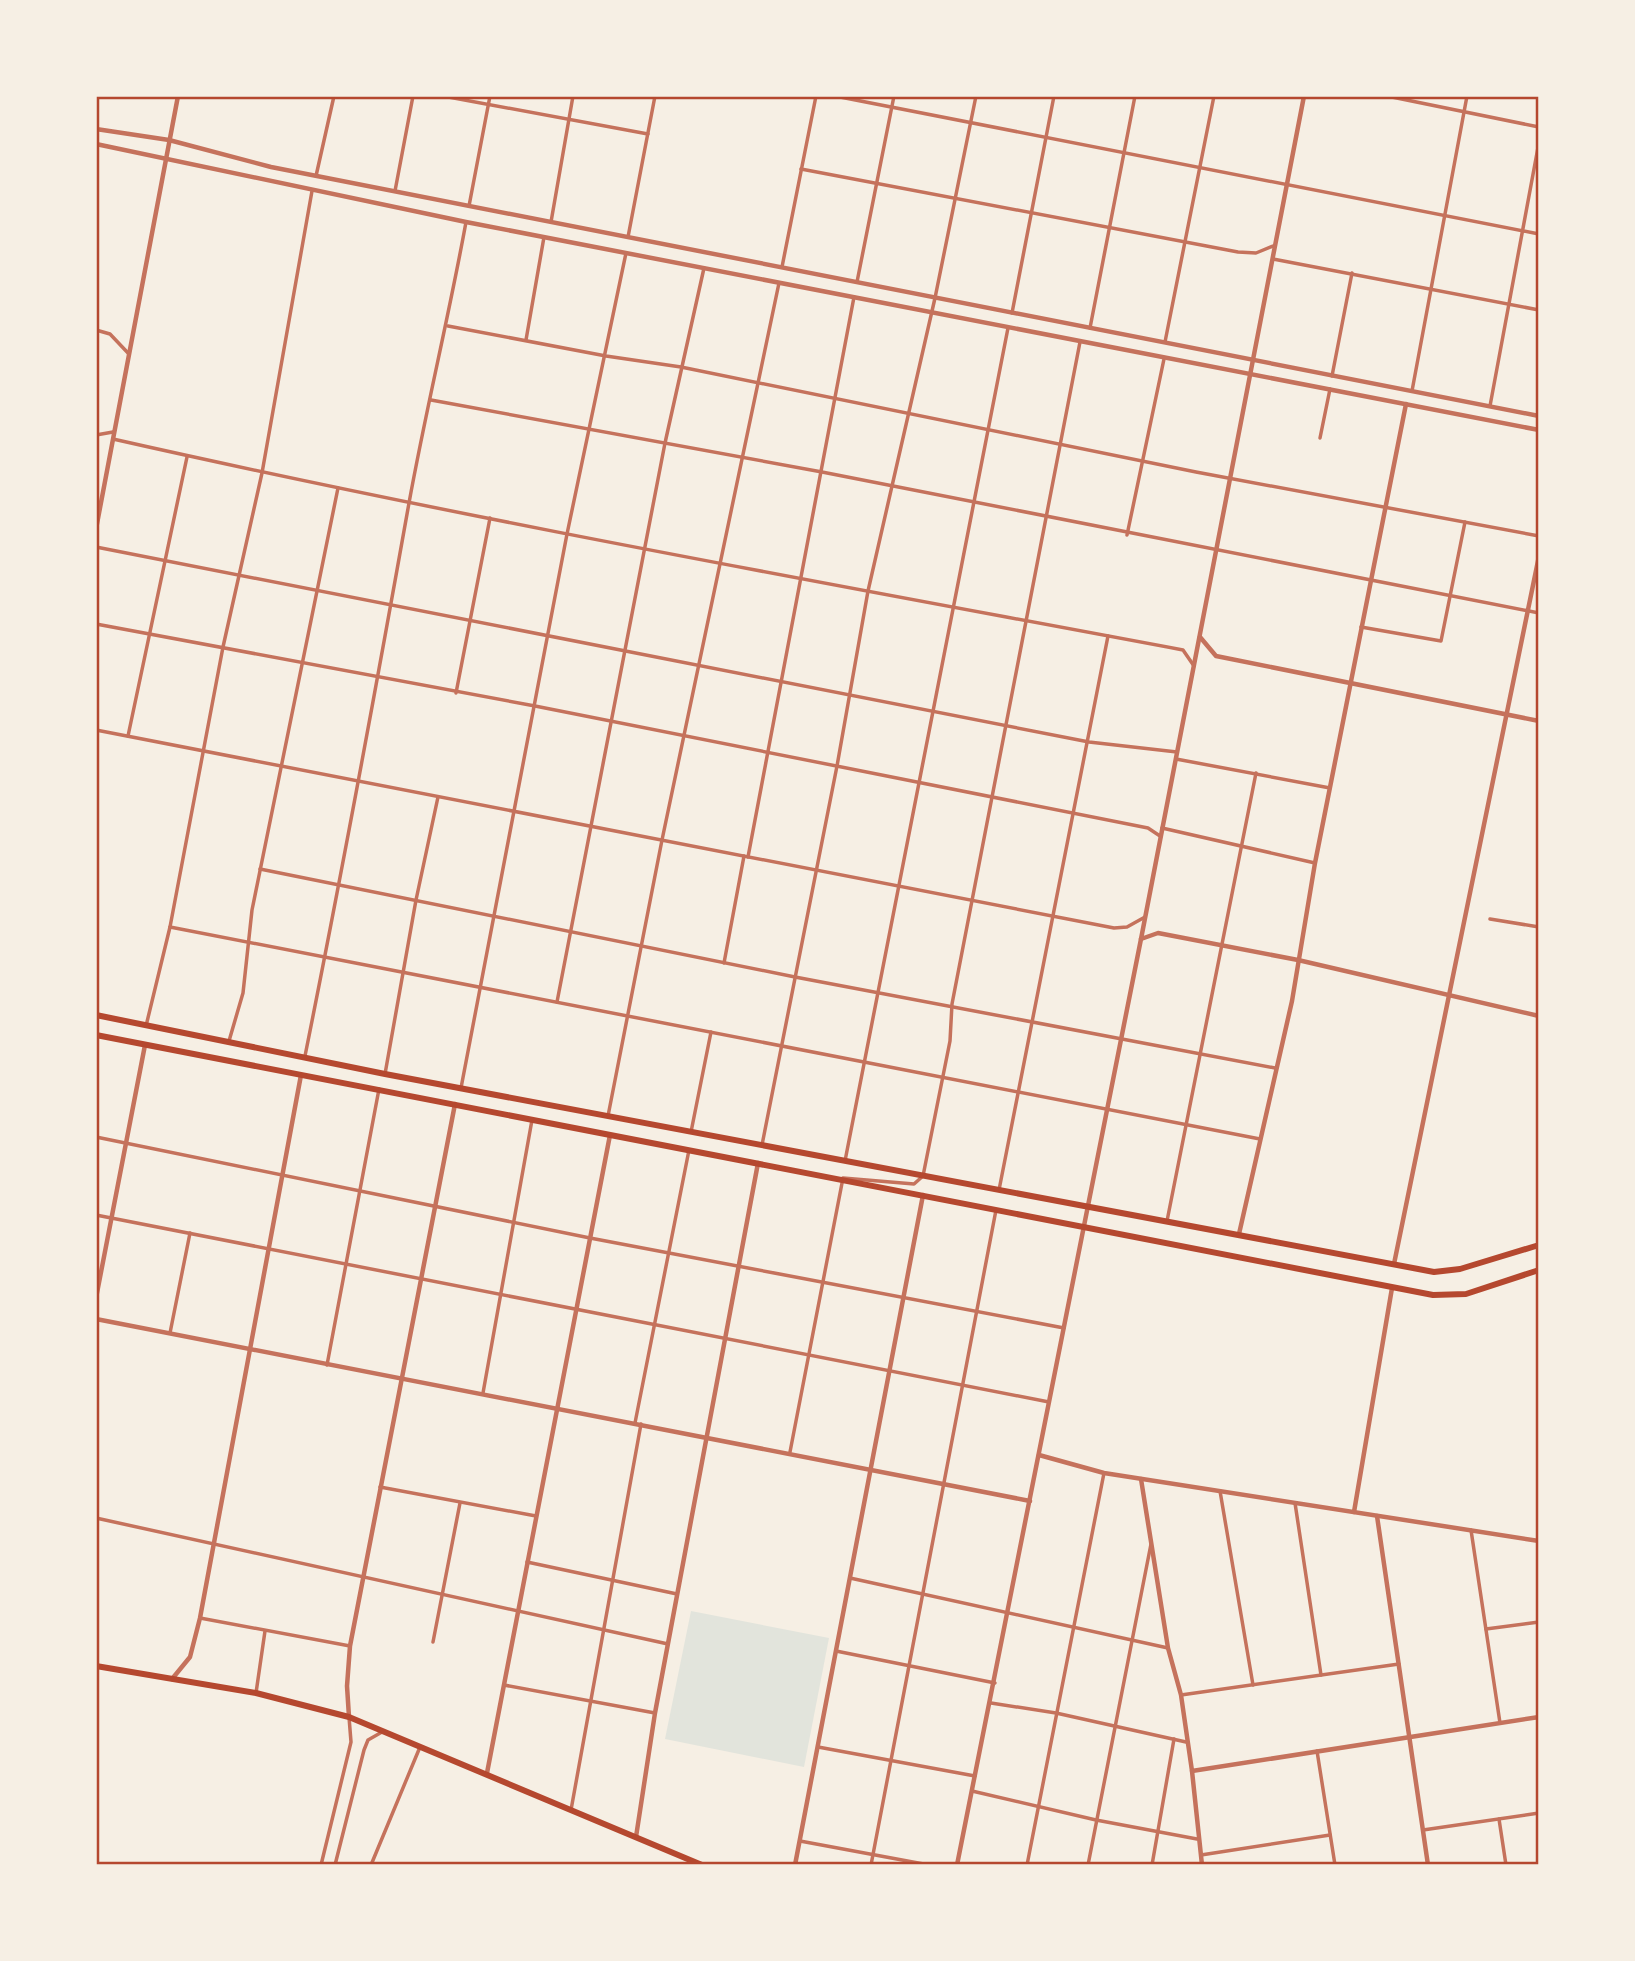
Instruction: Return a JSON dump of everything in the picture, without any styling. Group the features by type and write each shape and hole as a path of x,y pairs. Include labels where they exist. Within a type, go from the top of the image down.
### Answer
{"main road":[{"path":"96,1015 385,1074 998,1192 1088,1206 1434,1272 1460,1269 1539,1245"},
{"path":"96,1035 843,1178 1084,1228 1433,1295 1466,1294 1539,1270"},
{"path":"97,1667 256,1693 349,1717 702,1865"}],"street":[{"path":"96,529 178,96"},
{"path":"316,176 334,96"},
{"path":"395,191 413,96"},
{"path":"443,96 648,134"},
{"path":"469,206 490,96"},
{"path":"551,222 573,96"},
{"path":"628,237 655,96"},
{"path":"782,267 816,96"},
{"path":"835,96 1199,167 1287,187 1539,234"},
{"path":"857,282 894,96"},
{"path":"762,1145 837,766 868,591 932,313 976,96"},
{"path":"1012,313 1054,96"},
{"path":"1090,328 1135,96"},
{"path":"1165,342 1214,96"},
{"path":"957,1865 1009,1612 1304,96"},
{"path":"1387,96 1539,127"},
{"path":"1412,391 1467,96"},
{"path":"96,129 169,140 316,176 1539,416"},
{"path":"1490,406 1520,231 1539,142"},
{"path":"96,144 165,156 312,191 466,222 1164,359 1539,429"},
{"path":"801,169 1256,253 1273,246"},
{"path":"146,1027 170,927 237,575 262,473 312,191"},
{"path":"305,1058 341,885 357,781 393,605 409,502 448,326 466,222"},
{"path":"526,340 544,237"},
{"path":"461,1088 567,534 626,253"},
{"path":"1271,259 1539,310"},
{"path":"557,1002 647,548 665,443 704,268"},
{"path":"1332,376 1352,273"},
{"path":"608,1115 662,840 760,386 779,283"},
{"path":"724,963 854,297"},
{"path":"448,326 606,356 681,367 760,386 1539,536"},
{"path":"845,1161 901,887 1008,328"},
{"path":"96,330 110,334 128,353"},
{"path":"790,1452 843,1178 914,1184 923,1176 950,1041 952,1004 1028,622 1080,342"},
{"path":"1127,535 1164,359"},
{"path":"1320,438 1331,389"},
{"path":"431,400 821,472 1127,535 1539,613"},
{"path":"1239,1234 1292,1001 1315,863 1406,404"},
{"path":"96,435 113,432"},
{"path":"112,439 262,473 567,534 1184,650 1194,666"},
{"path":"128,736 187,457"},
{"path":"229,1043 243,993 260,869 338,488"},
{"path":"456,692 490,518"},
{"path":"1361,627 1441,641 1465,522"},
{"path":"96,547 549,638 699,664 1089,741 1177,752"},
{"path":"1394,1264 1539,556"},
{"path":"96,624 611,721 1148,828 1161,836"},
{"path":"998,1192 1020,1093 1108,636"},
{"path":"1200,637 1216,656 1539,721"},
{"path":"96,730 1114,928 1127,927 1145,917"},
{"path":"1176,759 1330,788"},
{"path":"1167,1221 1256,772"},
{"path":"385,1074 416,900 438,797"},
{"path":"1162,828 1315,863"},
{"path":"260,869 494,914 795,977 952,1004 1275,1068"},
{"path":"1489,919 1539,927"},
{"path":"170,927 1260,1139"},
{"path":"1141,939 1158,933 1298,960 1539,1016"},
{"path":"691,1132 710,1032"},
{"path":"96,1298 145,1044"},
{"path":"171,1679 190,1657 200,1618 301,1075"},
{"path":"327,1365 379,1089"},
{"path":"321,1865 351,1742 347,1686 350,1646 455,1104"},
{"path":"483,1393 532,1119"},
{"path":"487,1773 610,1134"},
{"path":"96,1137 590,1238 1064,1328"},
{"path":"571,1810 654,1323 690,1149"},
{"path":"636,1837 655,1713 758,1162"},
{"path":"795,1865 923,1195"},
{"path":"871,1865 975,1311 997,1210"},
{"path":"96,1215 1050,1402"},
{"path":"170,1333 190,1234"},
{"path":"1353,1512 1392,1288"},
{"path":"96,1319 1030,1500"},
{"path":"1039,1455 1104,1473 1539,1541"},
{"path":"1027,1865 1104,1473"},
{"path":"1141,1479 1168,1648 1181,1695 1202,1865"},
{"path":"380,1487 536,1516"},
{"path":"1220,1491 1253,1685"},
{"path":"433,1642 460,1502"},
{"path":"1296,1503 1321,1675"},
{"path":"1377,1516 1428,1865"},
{"path":"96,1518 443,1592 668,1644"},
{"path":"1471,1530 1500,1723"},
{"path":"1088,1865 1151,1543"},
{"path":"527,1562 677,1594"},
{"path":"850,1578 1168,1648"},
{"path":"200,1618 350,1646"},
{"path":"1486,1629 1539,1622"},
{"path":"256,1693 265,1631"},
{"path":"836,1651 995,1682"},
{"path":"1181,1695 1399,1664"},
{"path":"504,1685 655,1713"},
{"path":"991,1703 1056,1713 1186,1742"},
{"path":"1192,1770 1539,1717"},
{"path":"335,1865 364,1750 368,1740 385,1731"},
{"path":"1152,1865 1174,1740"},
{"path":"371,1865 421,1746"},
{"path":"818,1747 975,1776"},
{"path":"1317,1751 1335,1865"},
{"path":"972,1791 1096,1820 1198,1839"},
{"path":"1423,1830 1539,1813"},
{"path":"1499,1819 1506,1865"},
{"path":"1200,1855 1330,1835"},
{"path":"800,1841 929,1865"}],"shaded area":[{"path":"691,1611 829,1638 804,1767 665,1739"}]}
